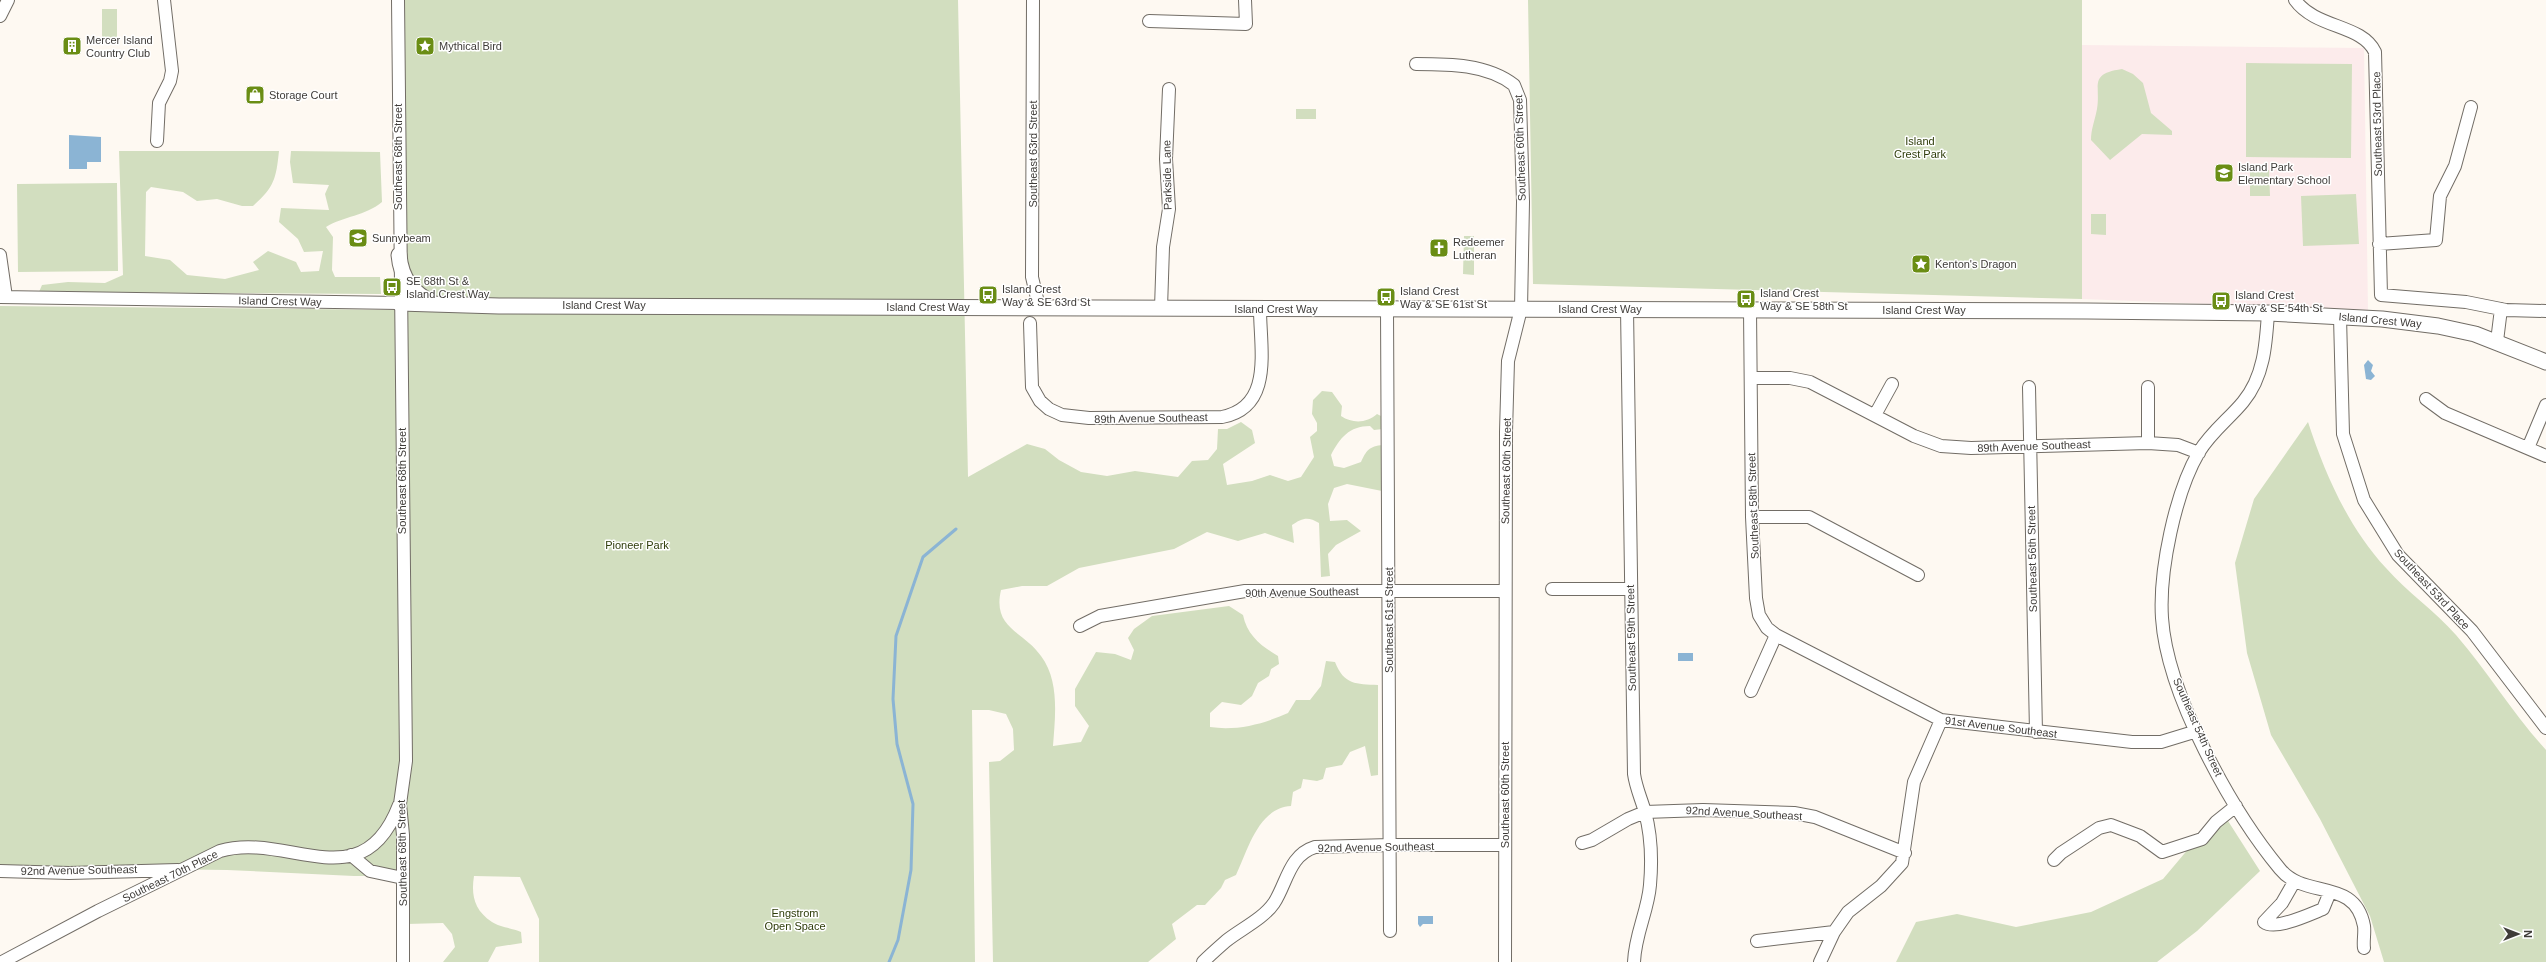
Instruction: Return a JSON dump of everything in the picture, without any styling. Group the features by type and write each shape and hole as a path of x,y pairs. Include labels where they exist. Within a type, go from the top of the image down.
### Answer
{"main road":[{"path":"399,255 406,281 419,295 435,304"},
{"name":"Island Crest Way","path":"399,303 2268,313 2340,316 2438,326 2497,341 2546,362"}],"street":[{"path":"0,16 8,0"},
{"path":"158,141 159,103 170,82 172,71 164,0"},
{"name":"Southeast 68th Street","path":"398,0 399,303 406,761 400,804 403,835 403,962"},
{"name":"Southeast 63rd Street","path":"1033,0 1032,277 1039,307"},
{"path":"1149,21 1246,24 1245,0"},
{"name":"Southeast 53rd Place","path":"2295,0 2316,19 2357,34 2368,40 2375,52 2381,295 2466,302 2501,309"},
{"name":"Southeast 60th Street","path":"1416,64 1474,68 1510,81 1518,90 1521,114 1523,202 1521,308 1508,361 1505,591 1505,962"},
{"name":"Parkside Lane","path":"1161,308 1163,247 1169,210 1166,159 1169,89"},
{"path":"2379,244 2436,240 2440,196 2455,166 2472,107"},
{"path":"0,255 3,297"},
{"name":"Island Crest Way","path":"3,297 399,303"},
{"name":"89th Avenue Southeast","path":"1030,323 1032,387 1040,402 1049,409 1062,415 1089,418 1222,416 1240,411 1257,395 1260,381 1260,308"},
{"name":"Southeast 61st Street","path":"1387,309 1390,931"},
{"name":"Southeast 59th Street","path":"1627,309 1630,590 1634,774 1636,788 1645,812 1649,833 1650,886 1639,925 1634,962"},
{"path":"2497,341 2501,309 2546,311"},
{"name":"Southeast 58th Street","path":"1750,310 1752,517 1756,598 1759,615 1767,628 1776,635"},
{"name":"Southeast 54th Street","path":"2268,313 2265,352 2256,380 2242,402 2218,427 2199,453 2184,482 2173,528 2162,590 2162,619 2176,682 2197,731 2236,806 2281,870 2294,882 2345,896 2356,903 2364,926 2364,948"},
{"name":"Southeast 53rd Place","path":"2340,316 2343,434 2364,500 2398,555 2472,631 2546,728"},
{"name":"89th Avenue Southeast","path":"1751,378 1790,378 1810,382 1928,443 1941,446 1971,448 2148,443 2178,445 2199,453"},
{"path":"1875,415 1892,384"},
{"name":"Southeast 56th Street","path":"2029,386 2036,732"},
{"path":"2148,387 2148,443"},
{"path":"2426,399 2445,414 2546,456"},
{"path":"2528,448 2546,405"},
{"path":"1752,517 1809,517 1918,575"},
{"path":"1552,590 1630,590"},
{"name":"90th Avenue Southeast","path":"1080,626 1100,616 1245,592 1505,591"},
{"path":"1751,691 1776,635"},
{"name":"91st Avenue Southeast","path":"1776,635 1941,720 2036,732 2150,742 2172,740 2197,731"},
{"path":"1820,962 1834,932 1858,902 1894,874 1902,863 1905,853 1910,804 1914,782 1941,720"},
{"name":"Southeast 70th Place","path":"2,962 220,851 239,847 275,849 320,858 351,855 362,852 378,841 394,818 400,804"},
{"path":"2054,860 2061,853 2099,828 2111,825 2140,836 2162,852 2202,839 2216,822 2236,806"},
{"name":"92nd Avenue Southeast","path":"1582,843 1592,840 1632,817 1645,812 1703,810 1794,813 1828,821 1885,847 1905,853"},
{"name":"92nd Avenue Southeast","path":"1203,962 1226,941 1266,912 1274,903 1294,861 1306,850 1315,847 1390,845 1505,845"},
{"path":"351,855 370,871 403,878"},
{"name":"92nd Avenue Southeast","path":"0,871 69,873 181,870"},
{"path":"2294,882 2282,903 2264,922 2266,924 2275,926 2323,909 2330,892"},
{"path":"1757,941 1834,932"}],"shaded area":[{"name":"Island Park Elementary School","path":"2082,45 2364,48 2368,310 2082,299"}],"green space":[{"name":"Pioneer Park","path":"404,0 958,0 968,477 1027,444 1045,449 1059,460 1081,472 1107,476 1135,471 1178,477 1192,461 1208,460 1217,449 1218,429 1227,429 1241,422 1252,430 1255,443 1223,464 1227,485 1252,481 1270,475 1288,481 1301,477 1314,457 1310,437 1317,431 1317,423 1312,414 1313,400 1322,391 1332,392 1342,406 1341,416 1346,419 1364,421 1377,414 1383,417 1383,429 1374,430 1370,426 1356,428 1342,438 1331,455 1334,466 1344,468 1361,462 1366,452 1371,448 1383,445 1382,491 1347,484 1334,488 1328,504 1330,521 1347,520 1361,531 1336,545 1328,554 1330,576 1321,577 1319,523 1312,519 1305,519 1292,525 1294,543 1265,533 1238,541 1207,532 1174,549 1079,568 1047,586 1022,586 1001,590 999,603 1001,613 1005,621 1041,656 1051,677 1055,700 1053,746 1081,742 1089,726 1075,706 1075,689 1096,652 1115,654 1131,660 1134,650 1128,638 1134,629 1152,616 1229,606 1243,615 1251,634 1261,644 1278,656 1279,664 1271,669 1269,676 1258,683 1252,696 1241,705 1222,702 1210,713 1210,727 1230,728 1250,726 1288,713 1296,700 1310,700 1321,686 1326,661 1335,662 1342,675 1352,682 1378,685 1378,775 1371,776 1365,746 1350,752 1342,765 1326,768 1323,779 1317,781 1303,779 1301,788 1293,792 1291,806 1270,814 1262,822 1250,843 1236,875 1225,880 1221,888 1205,905 1197,905 1172,924 1176,939 1148,962 993,962 989,762 1000,761 1014,750 1013,729 1006,714 989,710 972,710 975,962 539,962 539,919 520,877 474,876 473,890 475,902 481,912 495,924 521,932 522,943 496,947 488,962 443,962 455,947 452,934 443,923 407,924 407,876 354,876 227,870 0,867 0,306 404,310"},
{"name":"Island Crest Park","path":"1528,0 2082,0 2082,299 1533,284"},
{"path":"102,9 117,9 117,39 102,39"},
{"path":"2246,63 2352,64 2351,158 2246,157"},
{"path":"2122,69 2133,74 2143,83 2151,113 2172,131 2172,135 2142,134 2110,160 2091,140 2098,101 2098,82 2104,74"},
{"path":"1296,109 1316,109 1316,119 1296,119"},
{"path":"119,151 279,151 277,169 273,182 266,193 253,206 242,206 217,199 197,201 183,192 151,187 146,192 145,256 170,260 187,275 225,279 259,270 253,262 268,251 296,262 301,272 319,271 323,251 304,252 298,239 279,222 281,208 329,210 325,194 329,185 293,183 290,162 291,151 380,152 382,202 369,210 340,220 326,227 333,237 332,270 335,277 380,277 381,294 39,292 42,285 68,282 105,283 123,275"},
{"path":"2269,170 2270,196 2250,196 2250,171"},
{"path":"117,183 118,271 18,272 17,184"},
{"path":"2356,194 2359,244 2303,246 2301,196"},
{"path":"2091,214 2106,214 2106,235 2091,234"},
{"path":"1464,236 1474,236 1474,275 1463,274"},
{"path":"2308,422 2322,461 2339,499 2360,535 2372,552 2394,577 2456,635 2546,750 2546,962 2384,962 2370,916 2320,819 2271,735 2247,653 2235,563 2254,499"},
{"path":"2221,810 2260,871 2197,931 2157,962 1896,962 1916,922 1957,914 2016,927 2091,912 2163,879"}],"water":[{"path":"69,135 101,137 101,162 87,162 87,169 69,169"},
{"path":"2368,360 2373,365 2371,371 2375,376 2371,380 2366,379 2364,365"},
{"path":"1678,653 1693,653 1693,661 1678,661"},
{"path":"1418,916 1433,916 1433,924 1423,924 1420,927 1418,924"}],"waterway":[{"path":"889,962 898,940 911,870 913,804 897,744 893,699 896,636 923,557 956,529"}],"place":[{"name":"Mercer Island Country Club","path":"72,46"},
{"name":"Mythical Bird","path":"425,46"},
{"name":"Storage Court","path":"255,95"},
{"name":"Island Park Elementary School","path":"2224,173"},
{"name":"Sunnybeam","path":"358,238"},
{"name":"Redeemer Lutheran","path":"1439,248"},
{"name":"Kenton's Dragon","path":"1921,264"},
{"name":"SE 68th St & Island Crest Way","path":"392,287"},
{"name":"Island Crest Way & SE 63rd St","path":"988,295"},
{"name":"Island Crest Way & SE 61st St","path":"1386,297"},
{"name":"Island Crest Way & SE 58th St","path":"1746,299"},
{"name":"Island Crest Way & SE 54th St","path":"2221,301"}],"park label":[{"name":"Engstrom Open Space","path":"795,919"}]}
